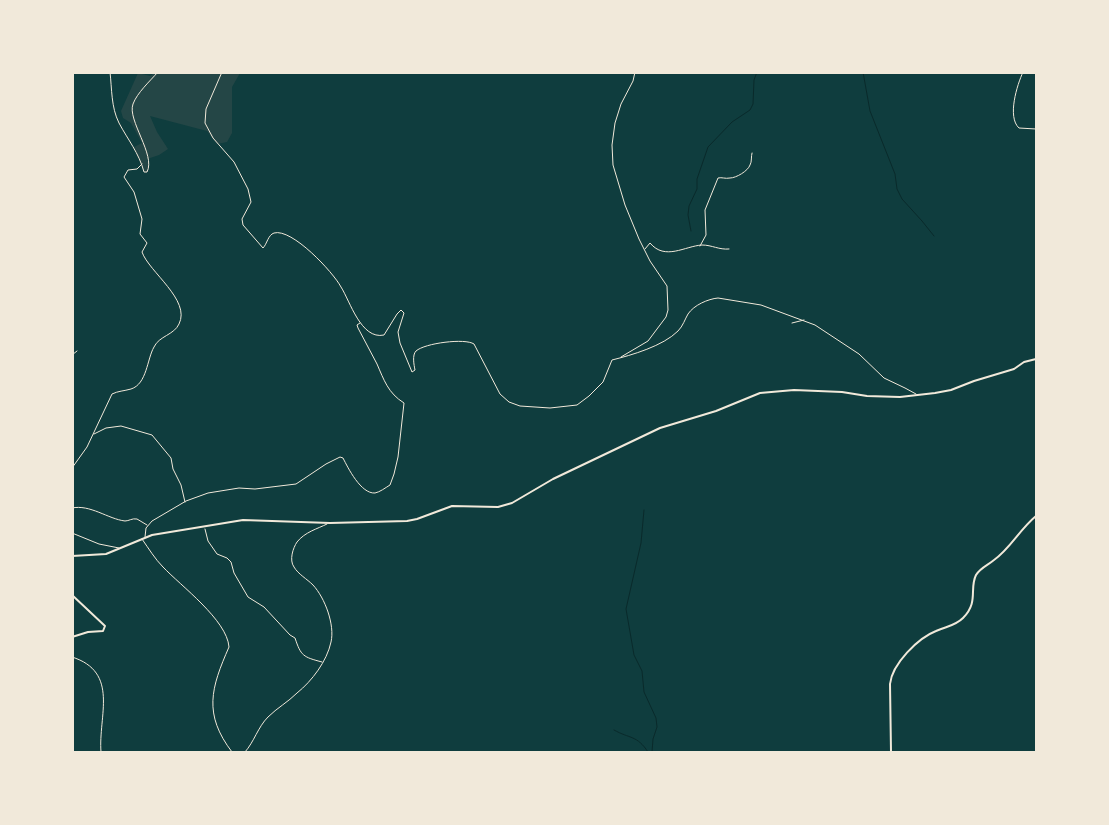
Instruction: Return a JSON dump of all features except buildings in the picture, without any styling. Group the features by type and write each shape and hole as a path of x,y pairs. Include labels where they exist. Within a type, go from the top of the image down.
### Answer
{"street":[{"path":"110,72 112,97 119,122 133,144 144,172 147,172 149,169 145,146 132,110 134,102 158,72"},
{"path":"222,72 206,109 205,123 212,138 234,162 251,197 251,202 244,213 242,223 263,248 269,237 274,234 282,233 299,242 341,286 360,322 367,330 381,336 387,332 399,311 402,311 404,313 398,332 400,343 412,372 415,370 414,354 417,350 428,345 470,341 474,344 500,394 509,402 520,406 550,408 576,406 590,396 602,382 612,360 644,345 666,317 667,286 644,250 625,205 614,172 612,144 617,115 633,81 635,72"},
{"path":"1024,72 1015,95 1015,124 1019,128 1036,129"},
{"path":"700,246 706,235 705,210 718,178 720,176 729,178 745,170 750,165 752,153"},
{"path":"72,468 78,462 93,435 112,394 132,389 136,386 148,366 153,347 178,327 181,320 176,299 160,276 147,262 142,252 147,243 140,234 142,219 134,192 124,177 128,170 136,169 142,164"},
{"path":"644,250 650,243 658,249 674,252 695,245 704,245 718,249 729,248"},
{"path":"618,358 626,357 669,337 678,331 691,310 712,299 718,298 761,305 816,325 854,351 884,378 916,395"},
{"path":"792,323 804,320"},
{"path":"232,752 216,725 213,707 213,689 229,647 228,641 214,616 156,559 144,538 148,526 154,519 185,502 208,493 239,488 255,489 296,484 340,457 343,458 360,484 368,492 374,493 390,485 398,457 404,403 388,388 380,374 378,366 358,328 357,325 360,322"},
{"path":"72,355 77,352"},
{"path":"72,556 106,554 144,538 166,532 242,520 330,523 407,521 452,506 503,506 521,499 553,478 660,428 716,411 760,394 794,390 842,392 867,396 900,397 916,395 950,390 1014,369 1024,362 1036,359"},
{"path":"93,435 106,428 121,426 152,435 171,458 185,502"},
{"path":"72,508 77,507 125,521 136,519 148,526"},
{"path":"891,752 890,684 891,676 896,666 931,633 951,626 964,617 972,603 974,579 977,574 999,556 1019,532 1036,516"},
{"path":"245,752 266,720 298,693 322,662 331,643 332,636 324,602 314,586 294,568 292,556 294,548 302,537 330,523"},
{"path":"205,529 208,541 217,554 231,562 234,573 248,597 264,607 295,638 300,653 307,658 322,662"},
{"path":"72,533 99,544 119,548"},
{"path":"72,595 103,624 105,629 100,632 88,632 72,637"},
{"path":"72,657 90,665 102,684 104,700 100,731 101,752"}],"shaded area":[{"path":"156,72 240,73 232,87 232,133 227,142 217,144 207,131 150,116 157,132 168,149 159,155 147,159 149,168 147,172 144,171 134,147 142,143 131,123 123,118 121,111 138,73 150,76"}],"waterway":[{"path":"691,231 688,215 689,206 697,189 697,179 708,147 732,122 750,110 753,104 754,80 757,72"},
{"path":"863,72 870,111 895,174 897,189 902,199 934,236"},
{"path":"644,510 641,543 626,609 634,655 642,671 644,692 656,718 657,727 653,739 652,752"},
{"path":"614,730 637,740 648,752"}]}
